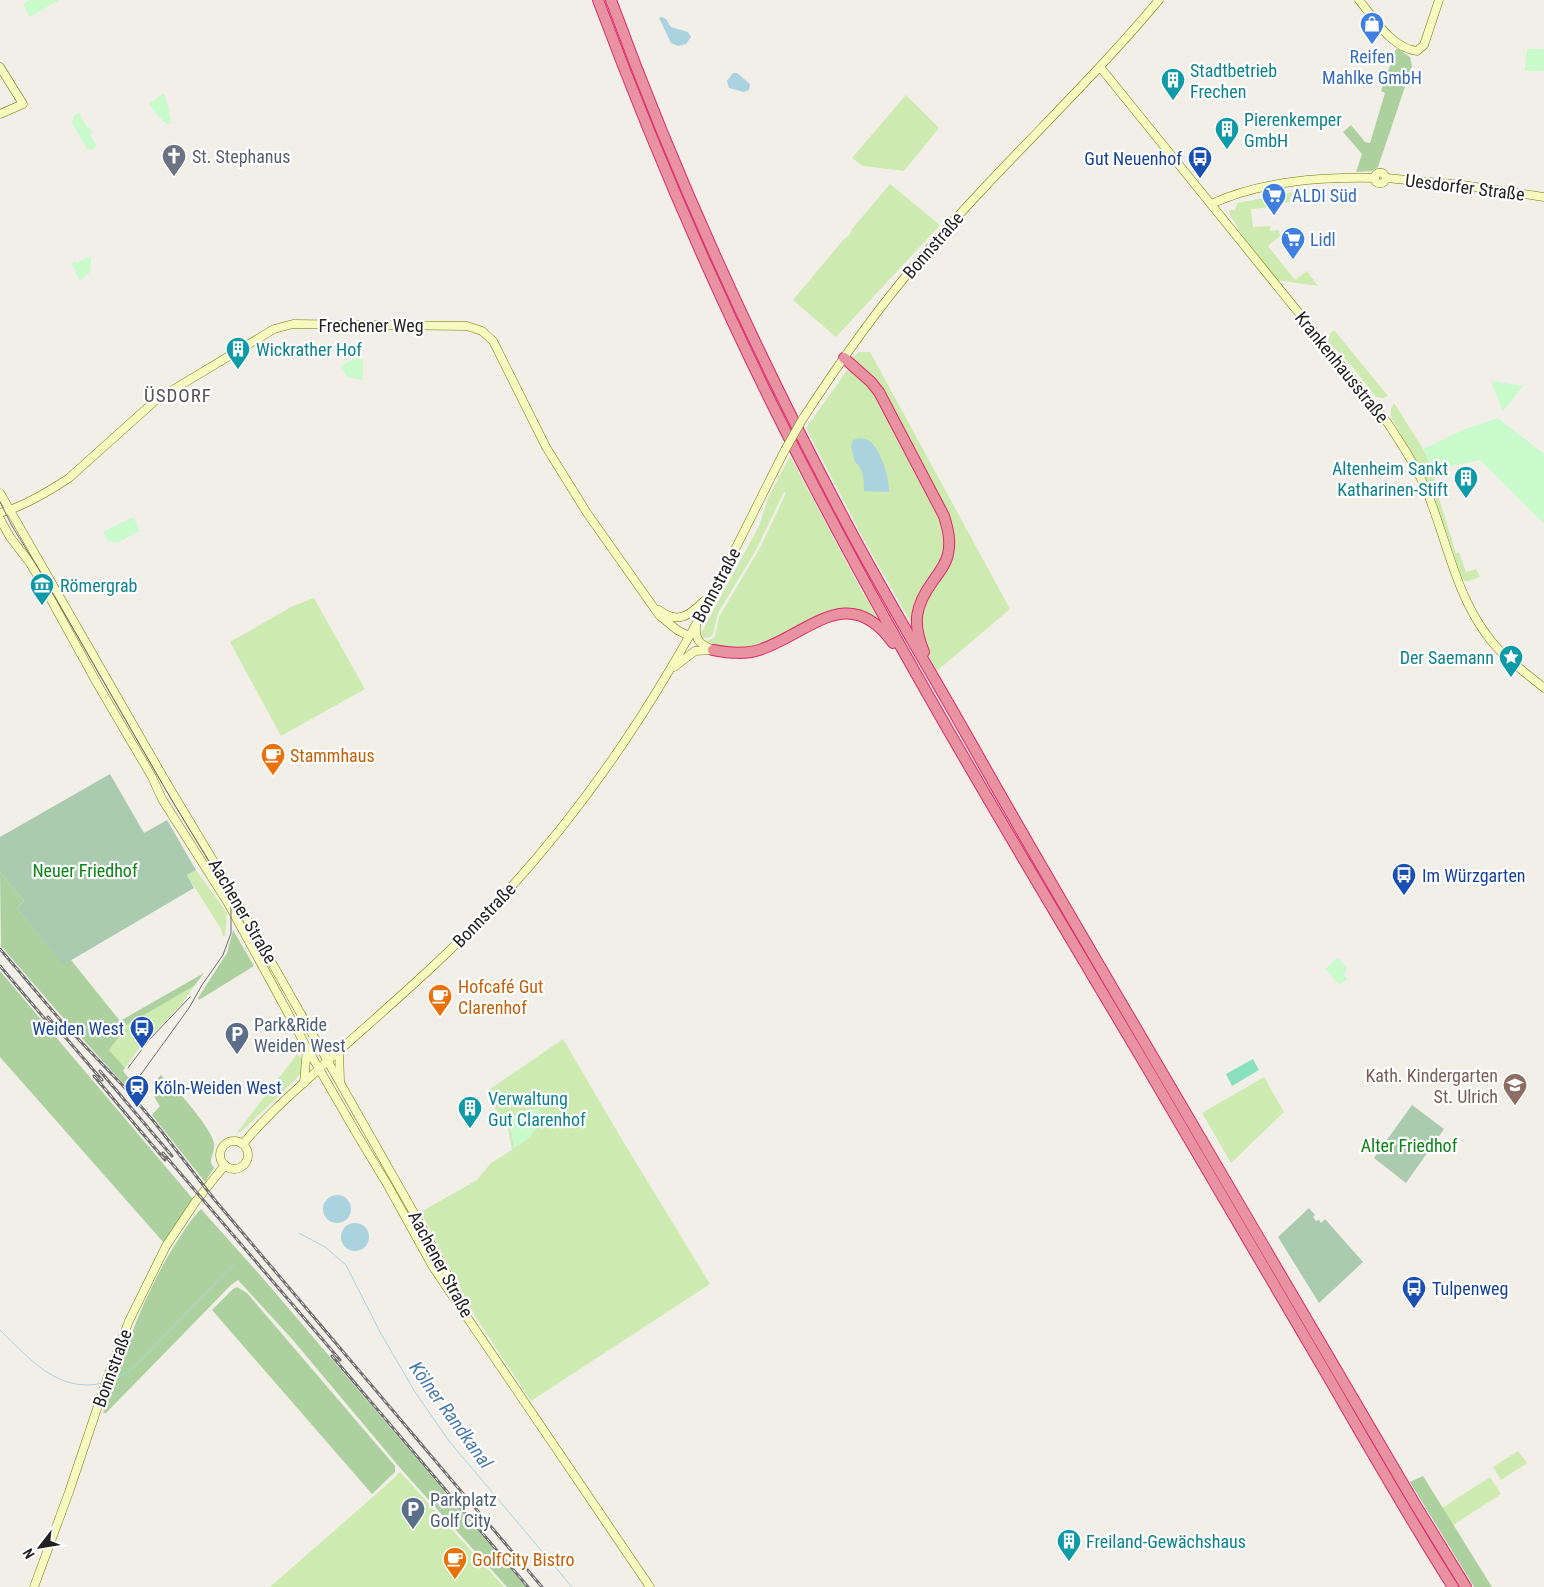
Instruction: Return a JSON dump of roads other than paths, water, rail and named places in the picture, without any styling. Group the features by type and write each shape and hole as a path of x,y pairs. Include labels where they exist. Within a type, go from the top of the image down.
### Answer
{"highway":[{"path":"598,0 689,227 734,325 796,451 915,672 1452,1587"},
{"path":"611,0 691,201 761,356 846,522 914,646 1052,886 1401,1480 1466,1587"},
{"path":"844,358 872,382 879,392 944,516 950,536 948,554 944,565 922,599 917,615 918,638 933,677"},
{"path":"713,650 737,653 754,651 773,644 822,618 835,614 846,614 862,617 876,624 915,672"}],"main road":[{"name":"Bonnstraße","path":"243,1144 304,1082 452,948 491,909 536,859 620,748 669,672 802,420 884,302 916,263 973,200 1100,67 1159,0"},
{"path":"1359,0 1382,28 1398,43 1417,51 1422,48 1426,41 1439,0"},
{"path":"0,67 23,104 0,114"},
{"name":"Krankenhausstraße","path":"1100,67 1387,422 1415,467 1432,503 1454,571 1471,612 1497,649 1544,688"},
{"name":"Uesdorfer Straße","path":"1211,204 1227,197 1284,183 1325,178 1375,178 1376,174 1380,172 1386,178 1462,185 1544,197"},
{"name":"Frechener Weg","path":"0,513 56,487 69,478 156,400 274,329 293,324 467,326 482,331 493,341 546,448 587,513 648,601 664,620 689,636"},
{"name":"Aachener Straße","path":"0,492 340,1081 427,1236 479,1334"},
{"name":"Aachener Straße","path":"0,519 10,537 34,570 93,677 152,777 159,794 228,903 307,1048 433,1267 650,1587"},
{"name":"Frechener Weg","path":"648,601 663,613 678,618 691,614 712,592"},
{"path":"696,623 695,633 698,642 713,650"},
{"path":"669,672 695,651 713,650"},
{"path":"85,661 94,667 100,666"},
{"path":"93,677 100,666"},
{"path":"159,794 172,805 176,803 176,798"},
{"path":"317,1042 339,1051 340,1081"},
{"path":"304,1082 307,1048"},
{"path":"234,1141 243,1144 248,1152 245,1163 233,1169 225,1165 220,1157 222,1147 234,1141"},
{"name":"Bonnstraße","path":"34,1587 70,1492 108,1376 129,1321 156,1265 196,1201 225,1165"}],"water":[{"path":"659,18 666,19 671,27 688,32 691,37 686,44 678,46 671,43"},
{"path":"733,73 737,73 750,84 749,90 744,92 729,88 727,81"},
{"path":"860,438 868,440 880,456 886,472 889,492 864,491 862,471 855,462 851,447 853,440"},
{"path":"337,1195 347,1199 351,1209 347,1219 337,1223 327,1219 323,1209 327,1199"},
{"path":"355,1223 365,1227 369,1237 365,1247 355,1251 345,1247 341,1237 345,1227"}],"waterway":[{"name":"Kölner Randkanal","path":"299,1233 325,1247 346,1265 380,1332 415,1392 449,1441 572,1587"},
{"name":"Kölner Randkanal","path":"109,1381 133,1368 235,1263"},
{"name":"Kölner Randkanal","path":"0,1330 33,1362 58,1378 72,1383 87,1385 103,1383"}],"tram line":[{"path":"0,502 12,526 43,576 174,804 222,882 231,905 231,933 223,955 189,1008 139,1077"},
{"path":"128,1068 149,1040 190,997"}],"railway":[{"path":"0,949 62,1022 126,1089 155,1123 214,1199 542,1587"},
{"path":"0,966 50,1025"},
{"path":"48,1017 102,1080"},
{"path":"100,1071 172,1156"},
{"path":"94,1076 165,1160"},
{"path":"163,1153 340,1360"},
{"path":"332,1356 528,1587"}],"place":[{"name":"Reifen Mahlke GmbH","path":"1372,45"},
{"name":"Stadtbetrieb Frechen","path":"1173,101"},
{"name":"Pierenkemper GmbH","path":"1227,150"},
{"name":"St. Stephanus","path":"174,177"},
{"name":"Gut Neuenhof","path":"1200,179"},
{"name":"ALDI Süd","path":"1274,216"},
{"name":"Lidl","path":"1293,260"},
{"name":"Wickrather Hof","path":"238,370"},
{"name":"Altenheim Sankt Katharinen-Stift","path":"1466,499"},
{"name":"Römergrab","path":"42,606"},
{"name":"Der Saemann","path":"1511,678"},
{"name":"Stammhaus","path":"273,776"},
{"name":"Im Würzgarten","path":"1404,896"},
{"name":"Hofcafé Gut Clarenhof","path":"440,1017"},
{"name":"Weiden West","path":"142,1049"},
{"name":"Park&Ride Weiden West","path":"237,1055"},
{"name":"Kath. Kindergarten St. Ulrich","path":"1515,1106"},
{"name":"Köln-Weiden West","path":"137,1108"},
{"name":"Verwaltung Gut Clarenhof","path":"470,1129"},
{"name":"Tulpenweg","path":"1414,1309"},
{"name":"Parkplatz Golf City","path":"413,1530"},
{"name":"Freiland-Gewächshaus","path":"1069,1562"},
{"name":"GolfCity Bistro","path":"455,1580"}],"district":[{"name":"ÜSDORF","path":"178,395"}],"park label":[{"name":"Neuer Friedhof","path":"85,870"},
{"name":"Alter Friedhof","path":"1409,1145"}]}
